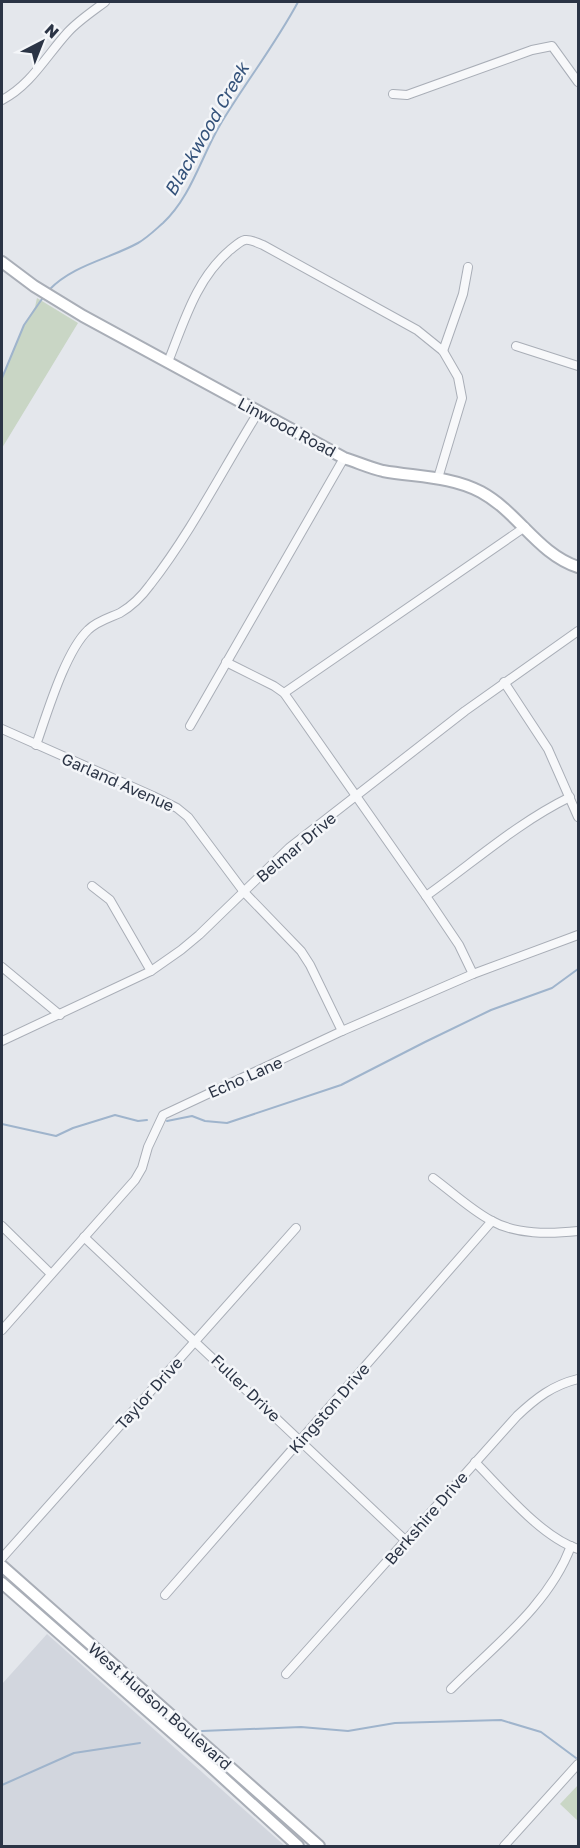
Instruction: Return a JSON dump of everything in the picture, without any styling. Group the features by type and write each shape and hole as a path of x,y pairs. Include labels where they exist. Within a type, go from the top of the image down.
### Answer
{"main road":[{"name":"Linwood Road","path":"3,268 168,362 345,458 381,470 463,484 482,492 525,527 547,550 568,564 579,567"},
{"name":"West Hudson Boulevard","path":"2,1566 319,1846"},
{"name":"West Hudson Boulevard","path":"2,1583 298,1846"}],"street":[{"path":"2,100 14,94 24,85 69,31 105,2"},
{"path":"393,94 407,95 532,50 552,46 579,82"},
{"path":"168,362 203,280 216,263 243,240 263,245 417,330 443,351 458,378 462,398 438,478"},
{"path":"443,351 463,294 468,267"},
{"path":"516,346 579,366"},
{"path":"36,746 57,687 78,644 96,623 122,612 146,591 180,543 259,411"},
{"path":"190,726 345,458"},
{"path":"284,693 525,527"},
{"name":"Belmar Drive","path":"2,1041 151,971 200,935 289,848 504,682 579,631"},
{"path":"226,662 284,693 459,945 473,974"},
{"path":"504,682 548,749 579,817"},
{"name":"Garland Avenue","path":"2,729 177,808 198,827 244,892 306,958 342,1030"},
{"path":"426,896 518,827 570,797"},
{"path":"92,886 110,900 151,971"},
{"name":"Echo Lane","path":"2,1330 126,1190 142,1168 148,1147 163,1115 342,1030 473,974 579,935"},
{"path":"2,967 60,1015"},
{"path":"433,1178 492,1221 528,1232 579,1231"},
{"name":"Kingston Drive","path":"165,1595 492,1221"},
{"path":"2,1226 51,1274"},
{"name":"Taylor Drive","path":"2,1558 296,1228"},
{"name":"Fuller Drive","path":"84,1237 406,1541"},
{"name":"Berkshire Drive","path":"286,1674 475,1462 535,1399 556,1386 579,1379"},
{"path":"451,1689 542,1597 575,1547 559,1540 539,1525 475,1462"},
{"path":"504,1846 579,1764"}],"shaded area":[{"path":"47,1634 285,1846 2,1846 2,1684"}],"green space":[{"path":"37,298 78,323 2,448 2,378"},
{"path":"578,1785 578,1821 560,1804"}],"waterway":[{"name":"Blackwood Creek","path":"49,290 80,268 141,241 173,213 188,189 220,125 298,2"},
{"name":"Blackwood Creek","path":"2,378 24,325 44,296"},
{"path":"167,1121 192,1116 205,1121 227,1123 341,1085 491,1010 552,988 578,969"},
{"path":"2,1124 56,1136 73,1128 115,1115 138,1121 147,1120"},
{"path":"202,1731 301,1727 348,1731 395,1723 501,1720 541,1732 576,1758"},
{"path":"2,1785 74,1753 140,1743"}]}
